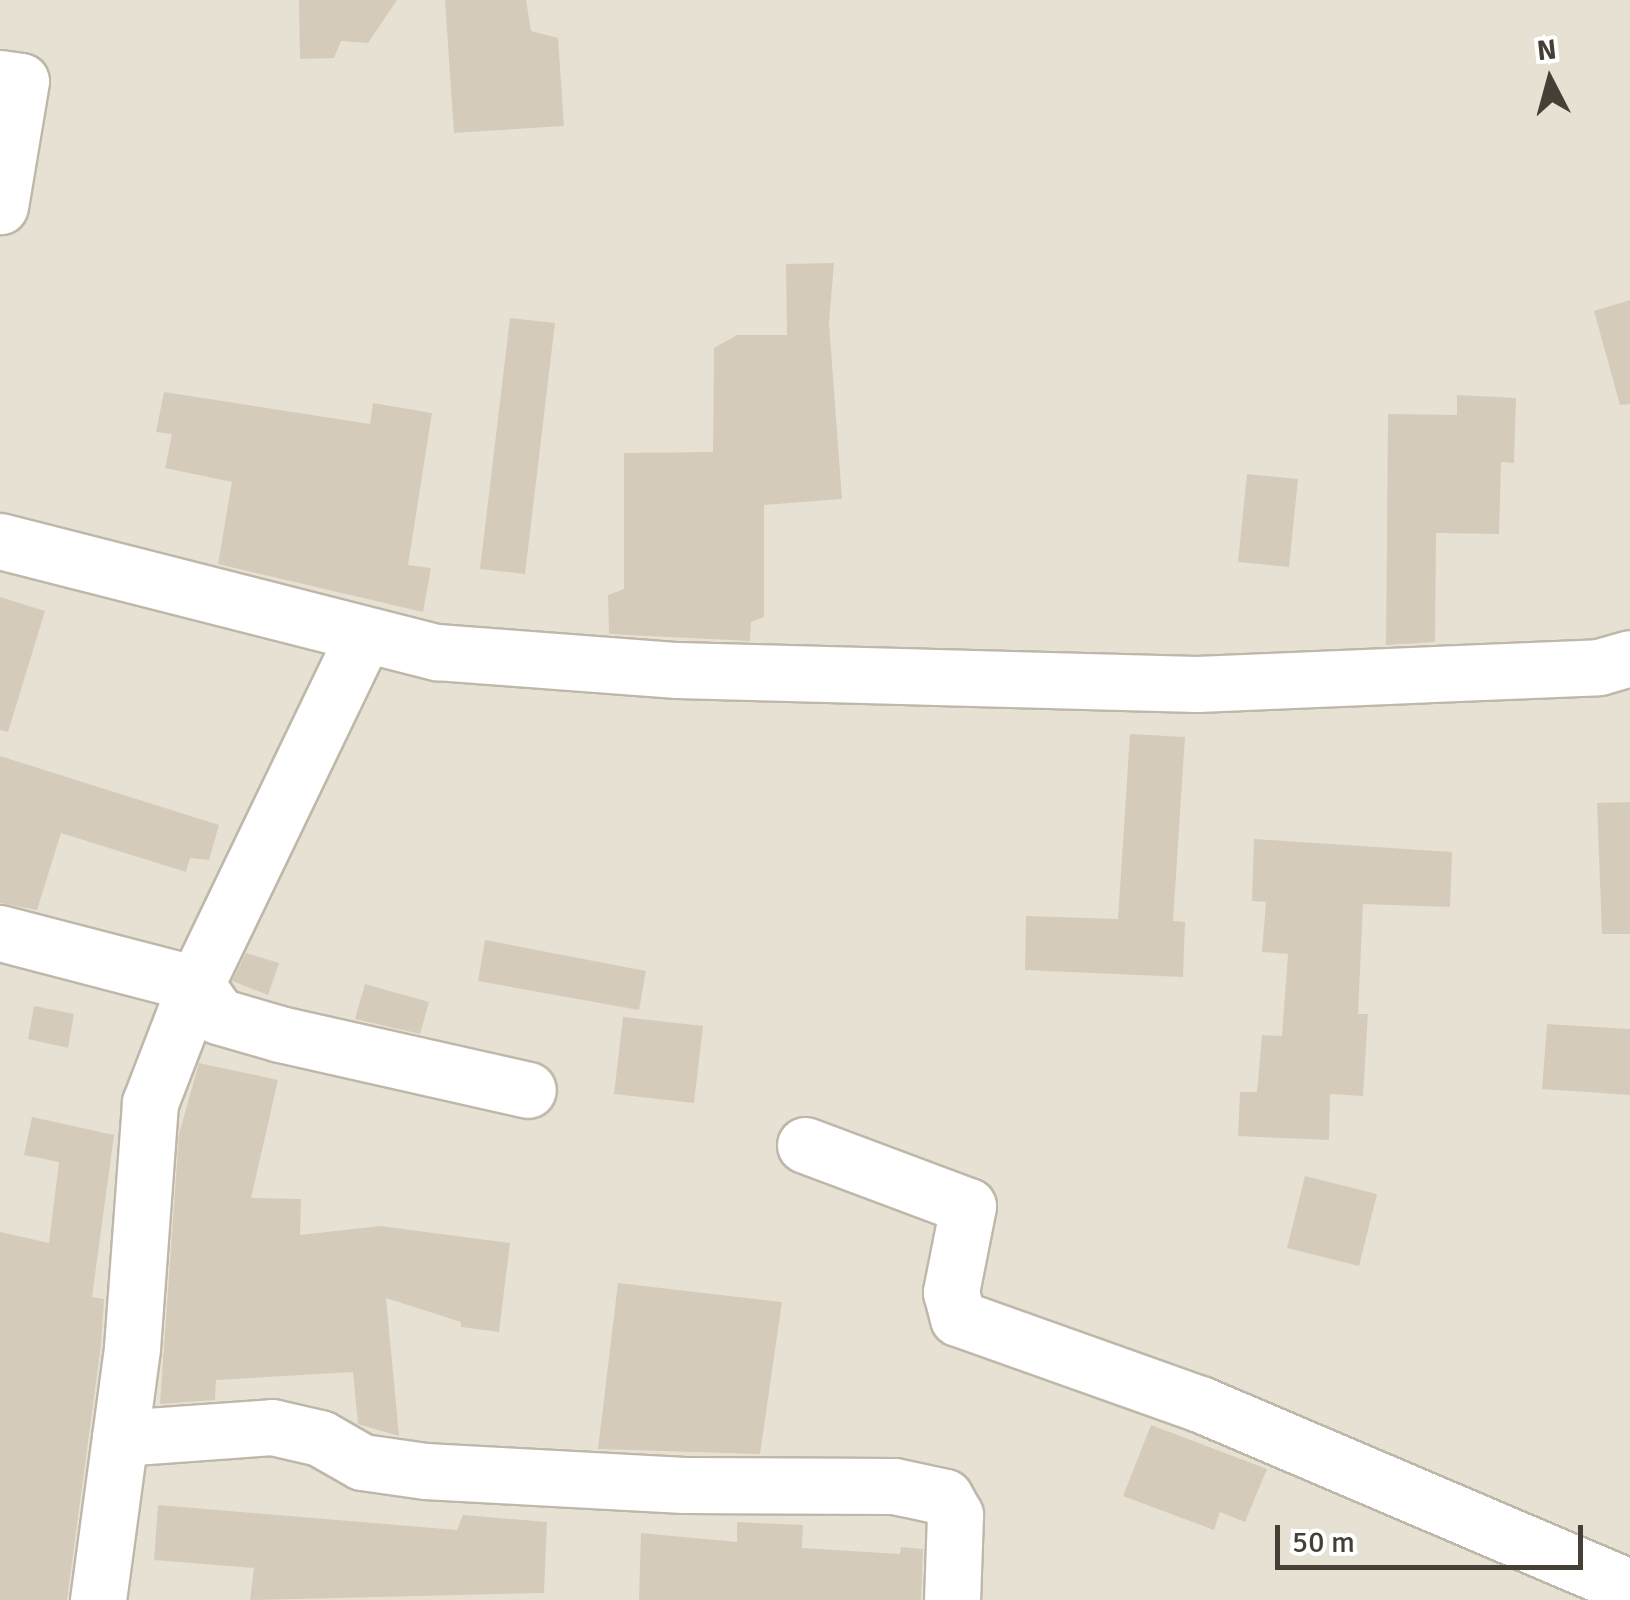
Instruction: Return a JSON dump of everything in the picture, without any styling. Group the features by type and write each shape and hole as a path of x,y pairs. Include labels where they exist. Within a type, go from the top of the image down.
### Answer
{"street":[{"path":"0,78 21,81 0,206"},
{"path":"0,542 436,652 677,670 1197,684 1599,666 1630,658"},
{"path":"98,1600 120,1438 150,1104 196,984 364,635"},
{"path":"0,933 196,984 218,1016 528,1090"},
{"path":"805,1145 968,1206 951,1292 958,1318 1200,1404 1630,1587"},
{"path":"120,1438 272,1427 320,1438 362,1462 424,1471 684,1485 894,1486 945,1497 955,1515 952,1600"}],"shaded area":[{"path":"0,0 1630,0 1630,1600 0,1600"}],"building":[{"path":"299,0 397,0 368,43 341,41 334,58 300,59"},
{"path":"445,0 526,0 531,31 558,38 564,126 454,133"},
{"path":"834,263 829,323 842,499 764,505 764,617 751,622 750,641 609,634 608,595 624,589 624,453 713,452 714,348 737,335 787,335 786,264"},
{"path":"1630,300 1630,404 1620,405 1594,311"},
{"path":"510,318 555,323 525,574 480,569"},
{"path":"164,392 370,424 373,403 432,413 408,565 431,568 423,612 218,564 232,482 165,468 172,434 156,432"},
{"path":"1457,395 1516,398 1514,463 1501,462 1499,534 1436,533 1435,642 1386,645 1388,414 1457,415"},
{"path":"1247,474 1298,479 1289,567 1238,562"},
{"path":"0,597 45,611 8,732 0,730"},
{"path":"1130,734 1185,737 1173,921 1185,922 1183,977 1025,970 1026,916 1118,919"},
{"path":"0,756 219,825 209,860 190,858 186,872 61,833 37,910 0,903"},
{"path":"1630,802 1630,934 1602,934 1597,803"},
{"path":"1254,839 1452,852 1450,907 1363,904 1358,1014 1368,1014 1363,1096 1330,1094 1329,1140 1238,1136 1240,1092 1257,1092 1262,1035 1282,1036 1288,954 1262,952 1266,902 1252,901"},
{"path":"485,940 646,971 639,1010 478,981"},
{"path":"246,953 279,963 268,995 232,981"},
{"path":"365,984 429,1002 420,1034 355,1019"},
{"path":"34,1006 74,1014 68,1048 28,1039"},
{"path":"623,1017 703,1026 694,1103 614,1094"},
{"path":"1547,1024 1630,1029 1630,1095 1542,1089"},
{"path":"199,1063 278,1080 251,1198 301,1199 300,1235 380,1226 510,1243 499,1332 461,1327 461,1322 386,1298 399,1436 358,1424 353,1372 216,1380 215,1400 160,1404 179,1134"},
{"path":"32,1117 114,1135 92,1297 104,1299 101,1345 67,1600 0,1600 0,1232 49,1243 59,1162 24,1155"},
{"path":"1305,1176 1377,1194 1359,1266 1287,1248"},
{"path":"618,1283 782,1302 760,1454 598,1449"},
{"path":"1151,1425 1267,1469 1245,1522 1220,1512 1214,1530 1123,1496"},
{"path":"158,1505 457,1530 463,1515 547,1522 544,1593 250,1600 254,1568 154,1560"},
{"path":"737,1522 803,1525 802,1548 900,1554 901,1547 923,1549 921,1600 639,1600 641,1533 737,1542"}]}
